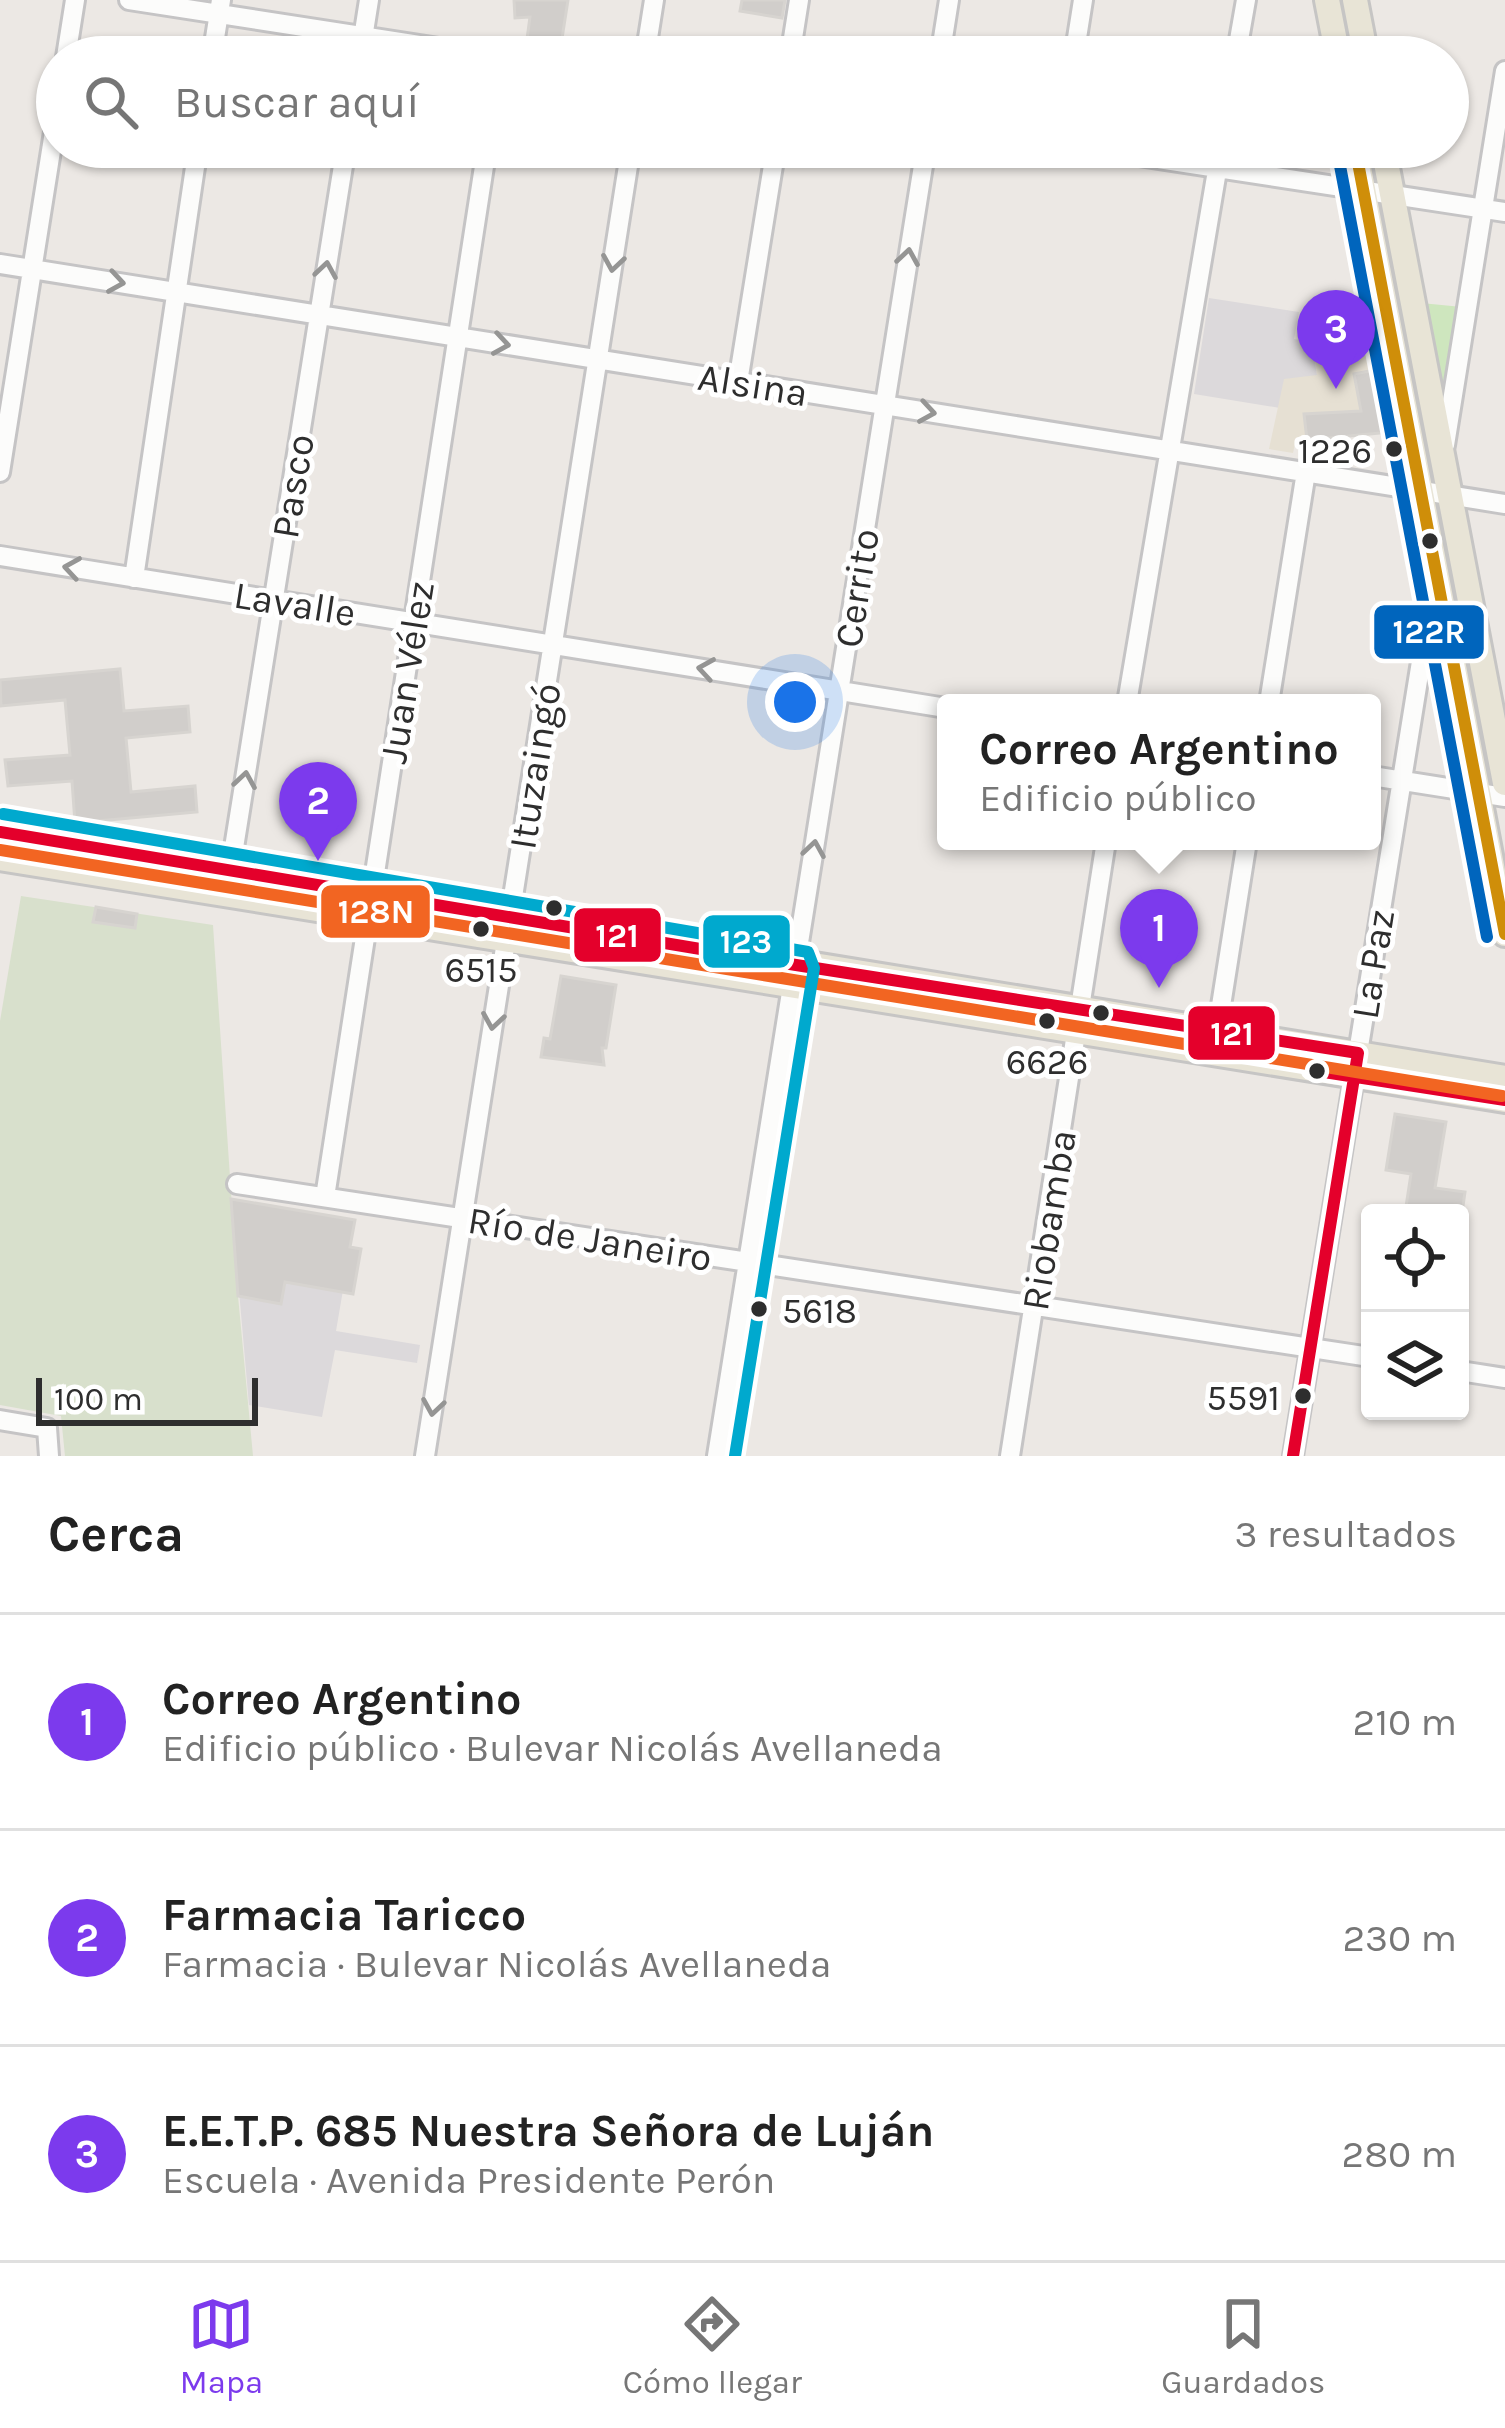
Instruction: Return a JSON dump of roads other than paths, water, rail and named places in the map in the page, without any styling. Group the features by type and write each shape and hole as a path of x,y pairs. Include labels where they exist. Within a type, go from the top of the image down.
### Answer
{"main road":[{"path":"1327,0 1334,36"},
{"path":"1355,0 1362,36"},
{"path":"1359,168 1505,934"},
{"path":"1387,168 1505,783"},
{"path":"0,832 229,882 794,976 1356,1065 1505,1078"},
{"path":"0,858 229,882"},
{"path":"1078,1021 1217,1031 1505,1100"}],"street":[{"path":"69,36 75,0"},
{"path":"129,0 220,7 363,36 369,0"},
{"path":"648,36 654,0"},
{"path":"793,36 799,0"},
{"path":"943,36 949,0"},
{"path":"1077,36 1083,0"},
{"path":"1240,36 1246,0"},
{"path":"1442,461 1505,71"},
{"path":"0,472 48,168"},
{"path":"134,578 195,168"},
{"name":"Pasco","path":"229,882 343,168"},
{"name":"Juan Vélez","path":"325,1197 485,168"},
{"name":"Ituzaingó","path":"425,1456 628,168"},
{"path":"738,382 773,168"},
{"name":"Cerrito","path":"717,1456 923,168"},
{"path":"1129,694 1217,168 1505,212"},
{"name":"Alsina","path":"0,264 1505,504"},
{"path":"1270,694 1306,472"},
{"name":"Lavalle","path":"0,556 937,707"},
{"name":"La Paz","path":"1293,1456 1424,643 1433,630 1446,624"},
{"path":"1381,778 1505,797"},
{"name":"Riobamba","path":"1010,1456 1105,850"},
{"path":"1217,1031 1246,850"},
{"name":"Río de Janeiro","path":"237,1184 1361,1356"},
{"path":"1469,1372 1505,1378"},
{"path":"0,1420 47,1428 49,1456"}],"place":[{"name":"E.E.T.P. 685 Nuestra Señora de Luján","path":"1336,389"},
{"name":"1226","path":"1394,449"},
{"name":"Farmacia Taricco","path":"318,861"},
{"name":"6515","path":"481,929"},
{"name":"Correo Argentino","path":"1159,988"},
{"name":"6626","path":"1047,1021"},
{"name":"5618","path":"759,1309"},
{"name":"5591","path":"1303,1396"}]}
